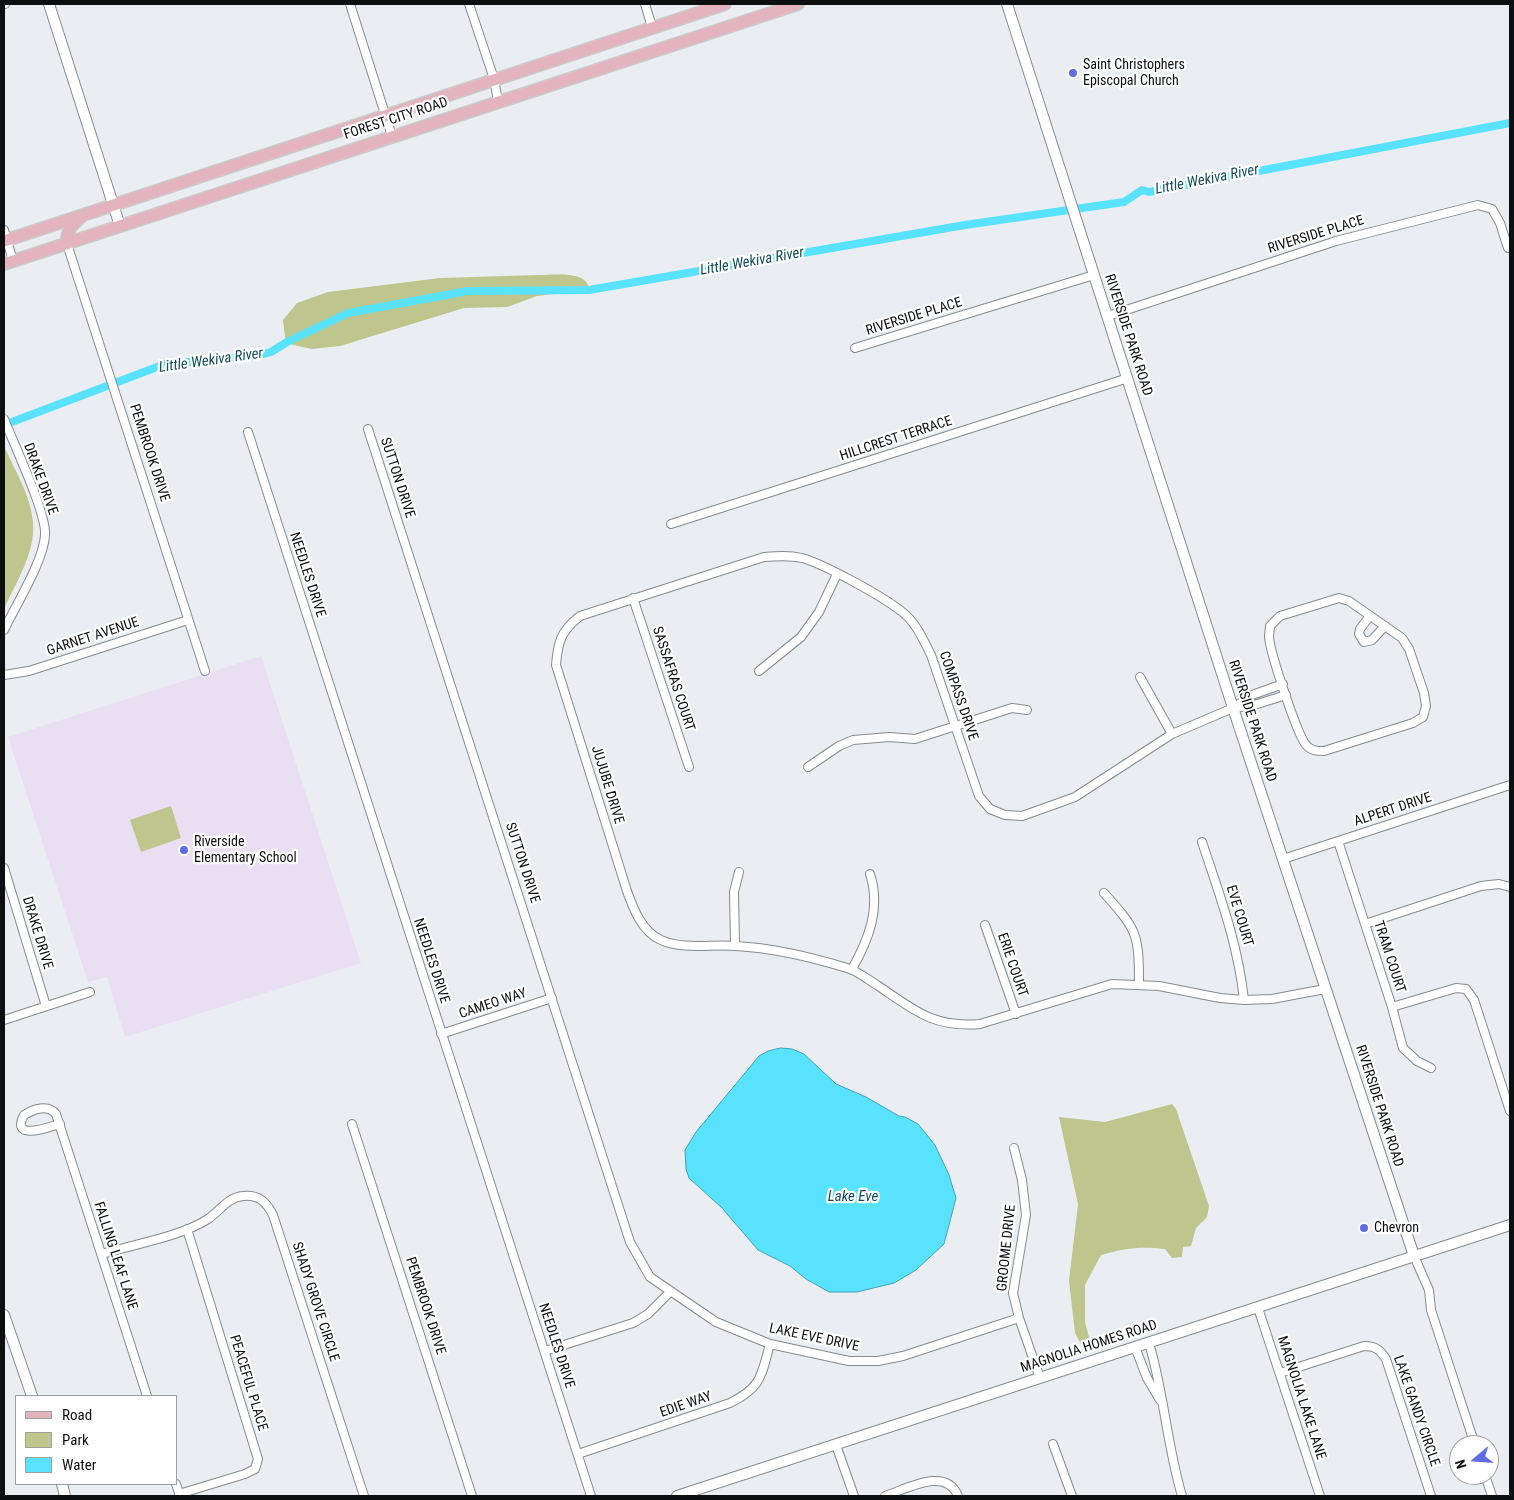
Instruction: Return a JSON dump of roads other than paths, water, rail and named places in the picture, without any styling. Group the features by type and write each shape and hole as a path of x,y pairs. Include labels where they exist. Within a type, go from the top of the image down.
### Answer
{"main road":[{"name":"FOREST CITY ROAD","path":"5,237 84,215 725,4"},
{"name":"FOREST CITY ROAD","path":"9,263 773,8 798,4"},
{"path":"67,244 66,235 71,226 84,215"}],"street":[{"path":"49,4 120,226"},
{"path":"350,4 392,136"},
{"path":"469,4 494,79 498,101"},
{"path":"645,4 652,27"},
{"name":"RIVERSIDE PARK ROAD","path":"1007,4 1233,708 1414,1256 1428,1290 1431,1310 1473,1435"},
{"name":"RIVERSIDE PLACE","path":"1108,316 1336,241 1478,204 1492,209 1500,223 1508,248"},
{"path":"5,237 9,263"},
{"name":"PEMBROOK DRIVE","path":"67,244 205,671"},
{"name":"RIVERSIDE PLACE","path":"855,348 1094,275"},
{"name":"HILLCREST TERRACE","path":"671,524 1128,378"},
{"name":"DRAKE DRIVE","path":"4,418 36,500 46,534 41,553 4,630"},
{"name":"SUTTON DRIVE","path":"368,429 630,1242 650,1277 670,1292"},
{"name":"NEEDLES DRIVE","path":"248,432 591,1496"},
{"name":"COMPASS DRIVE","path":"633,598 764,557 782,555 803,558 837,574 901,611 921,634 931,655 979,796 990,809 1005,815 1022,816 1075,796 1172,734 1233,708"},
{"path":"759,671 801,637 819,612 837,574"},
{"name":"SASSAFRAS COURT","path":"633,598 689,767"},
{"name":"JUJUBE DRIVE","path":"633,598 580,616 566,627 557,648 556,665 635,913 659,940 678,945 735,945 766,948 812,957 852,970 922,1014 939,1022 958,1026 980,1024 1112,984 1139,984 1244,1000 1272,999 1325,989"},
{"path":"1339,598 1349,602 1370,616 1402,638 1410,649 1424,693 1426,706 1423,718 1414,723 1324,751 1313,751 1306,746 1300,734 1286,695 1269,638 1270,626 1280,616 1339,598"},
{"path":"1370,616 1360,629 1359,634 1364,642 1372,640 1385,626"},
{"name":"GARNET AVENUE","path":"4,675 29,671 188,620"},
{"path":"1140,677 1172,734"},
{"path":"1233,708 1252,695 1283,684"},
{"path":"1233,708 1254,705 1286,695"},
{"path":"808,767 839,746 852,740 889,737 915,739 1012,708 1027,710"},
{"name":"ALPERT DRIVE","path":"1283,858 1510,785"},
{"name":"TRAM COURT","path":"1338,841 1392,1007 1403,1048 1417,1061 1431,1068"},
{"name":"EVE COURT","path":"1202,842 1233,932 1240,963 1244,1000"},
{"name":"DRAKE DRIVE","path":"4,868 46,1006"},
{"path":"735,945 734,892 739,872"},
{"path":"852,970 864,948 869,931 876,892 870,874"},
{"path":"1365,924 1481,886 1498,884 1510,887"},
{"path":"1104,893 1131,924 1137,941 1139,984"},
{"name":"ERIE COURT","path":"985,925 1016,1014"},
{"path":"1392,1007 1456,988 1466,989 1474,1000 1510,1111"},
{"path":"4,1020 90,992"},
{"name":"CAMEO WAY","path":"442,1034 552,998"},
{"name":"FALLING LEAF LANE","path":"60,1124 33,1132 26,1131 22,1126 22,1120 24,1115 31,1111 49,1108 56,1114 60,1124 102,1254 147,1395"},
{"name":"PEMBROOK DRIVE","path":"352,1124 472,1496"},
{"name":"GROOME DRIVE","path":"1014,1148 1022,1180 1026,1215 1014,1275 1013,1293 1018,1318 1040,1378"},
{"name":"SHADY GROVE CIRCLE","path":"187,1229 209,1218 228,1201 243,1196 257,1197 268,1204 274,1215 364,1496"},
{"name":"MAGNOLIA HOMES ROAD","path":"677,1496 1510,1226"},
{"path":"102,1254 187,1229"},
{"name":"PEACEFUL PLACE","path":"179,1495 245,1474 255,1469 258,1459 187,1229"},
{"path":"544,1351 633,1323 648,1314 670,1292"},
{"name":"LAKE EVE DRIVE","path":"670,1292 716,1322 770,1344 849,1361 878,1361 903,1356 1018,1318"},
{"name":"MAGNOLIA LAKE LANE","path":"1258,1308 1320,1496"},
{"path":"4,1315 32,1395"},
{"path":"1149,1342 1156,1367 1172,1463 1182,1496"},
{"name":"EDIE WAY","path":"578,1454 730,1403 744,1396 757,1385 770,1344"},
{"name":"LAKE GANDY CIRCLE","path":"1280,1373 1364,1346 1372,1346 1380,1350 1386,1359 1431,1496"},
{"path":"1135,1347 1144,1371 1162,1404"},
{"path":"1144,1371 1156,1367"},
{"path":"1053,1444 1072,1496"},
{"path":"836,1445 854,1496"},
{"path":"885,1496 934,1480 946,1481 952,1485 958,1495"}],"water":[{"name":"Lake Eve","path":"781,1048 792,1049 804,1054 836,1084 918,1124 935,1145 949,1175 956,1198 944,1244 916,1270 894,1283 857,1292 829,1292 806,1279 790,1266 758,1250 722,1208 689,1178 686,1169 685,1150 696,1132 759,1056 768,1051"}],"waterway":[{"name":"Little Wekiva River","path":"4,425 165,364 256,356 271,352 287,342 348,313 468,291 589,290 965,225 1124,202 1142,190 1149,192 1510,123"}],"place":[{"name":"Saint Christophers Episcopal Church","path":"1073,73"},
{"name":"Riverside Elementary School","path":"184,850"},
{"name":"Chevron","path":"1364,1228"}]}
